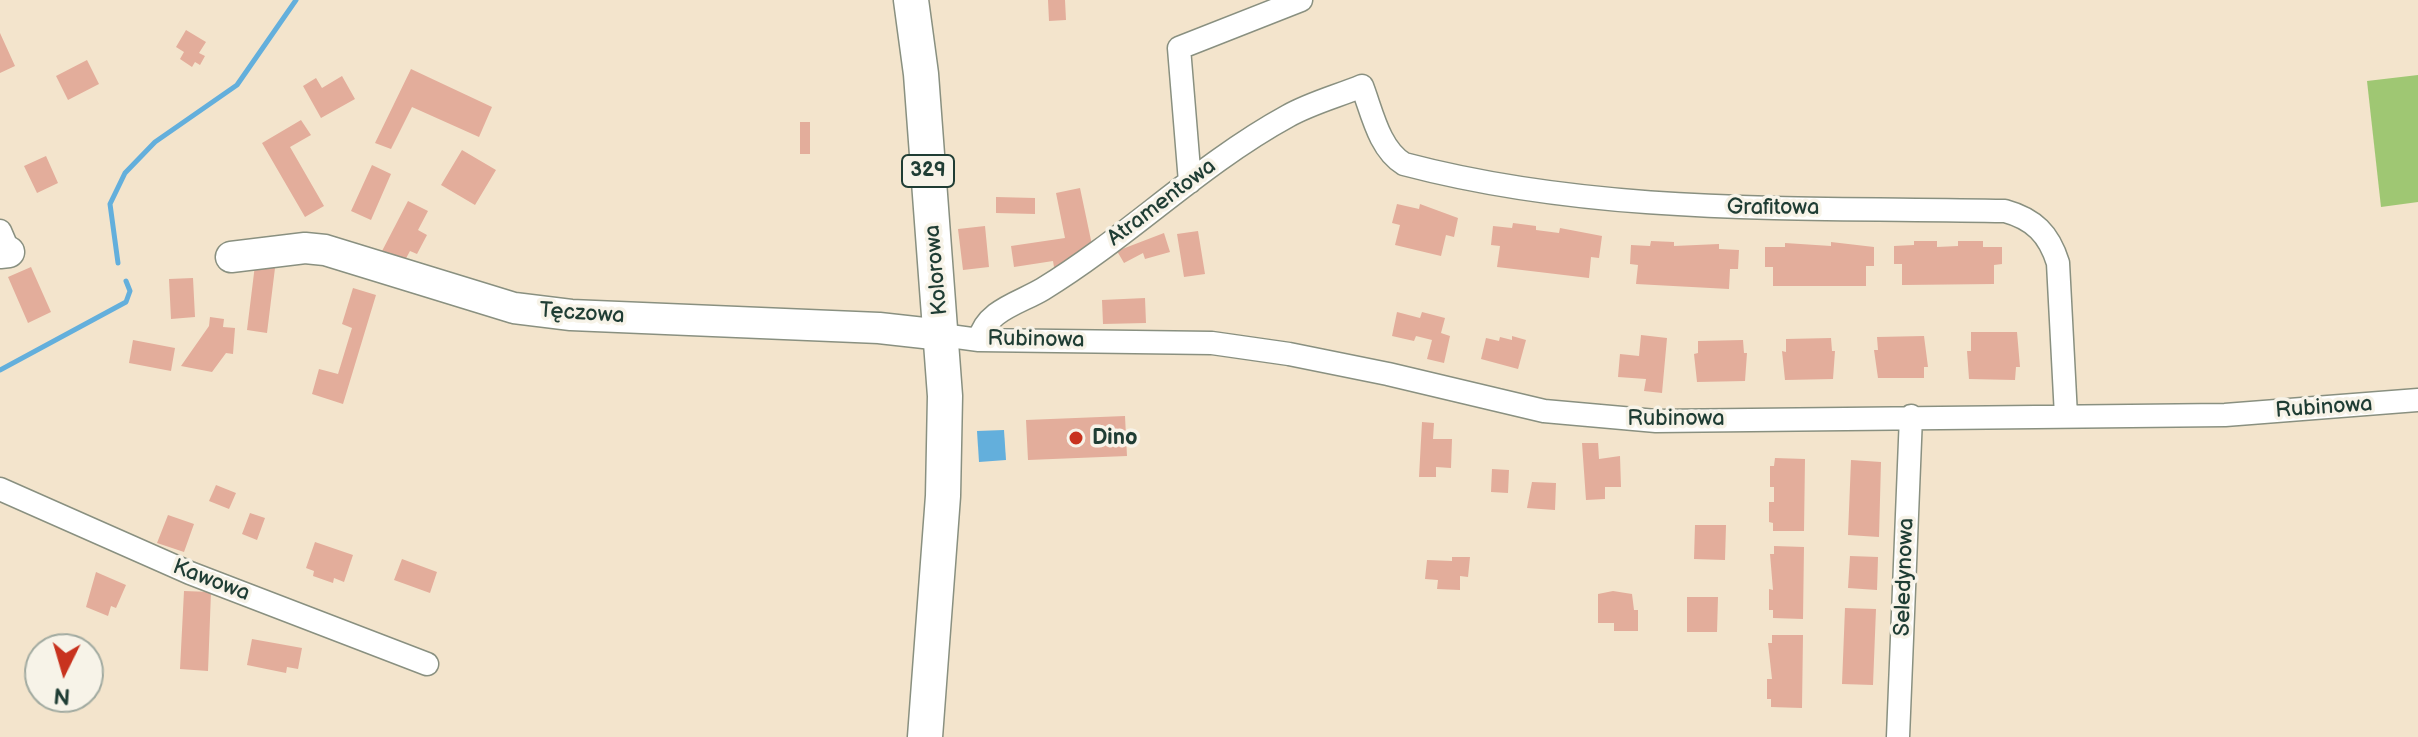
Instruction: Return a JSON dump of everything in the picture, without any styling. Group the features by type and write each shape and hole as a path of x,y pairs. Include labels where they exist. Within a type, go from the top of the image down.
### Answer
{"main road":[{"name":"Kolorowa","path":"911,4 921,74 932,333 945,426 925,737"}],"street":[{"path":"1190,182 1179,48 1301,0"},
{"name":"Atramentowa","path":"979,340 988,320 1043,289 1190,182 1290,115 1362,86"},
{"name":"Grafitowa","path":"1362,86 1380,134 1394,158 1404,164 1484,183 1674,207 2005,211 2026,217 2042,230 2053,246 2058,263 2066,416"},
{"name":"Tęczowa","path":"231,257 305,248 325,250 514,308 571,315 932,333"},
{"name":"Rubinowa","path":"932,333 979,340 1212,343 1289,354 1531,409 1594,418 1656,421 2225,415 2418,400"},
{"name":"Seledynowa","path":"1898,737 1911,416"},
{"name":"Kawowa","path":"0,489 190,573 427,664"}],"green space":[{"path":"2418,75 2418,202 2381,207 2367,81"}],"water":[{"path":"1004,430 1006,460 979,462 977,431"}],"building":[{"path":"1048,0 1065,0 1066,20 1049,21"},
{"path":"186,30 206,42 199,53 205,56 200,65 195,62 192,67 180,59 184,52 176,47"},
{"path":"0,33 15,66 0,73"},
{"path":"87,60 99,84 68,100 56,76"},
{"path":"411,69 492,107 479,137 412,107 391,149 375,143"},
{"path":"342,76 355,99 321,118 303,86 316,78 322,88"},
{"path":"301,120 311,135 290,147 324,206 305,217 262,143"},
{"path":"800,122 810,122 810,154 800,154"},
{"path":"462,150 496,170 475,205 441,185"},
{"path":"46,156 58,183 37,193 24,166"},
{"path":"372,165 391,174 371,220 351,211"},
{"path":"1080,188 1092,245 1055,273 1053,261 1014,267 1011,246 1065,238 1056,193"},
{"path":"996,197 1035,198 1035,214 996,213"},
{"path":"408,201 428,211 418,230 427,235 417,254 410,251 403,264 381,253"},
{"path":"1397,204 1419,209 1420,204 1458,218 1454,237 1446,235 1441,256 1395,245 1400,225 1392,223"},
{"path":"1513,223 1536,226 1536,230 1559,233 1560,228 1602,236 1599,258 1591,257 1589,278 1497,267 1500,246 1491,245 1493,226 1512,228"},
{"path":"985,226 989,267 963,270 958,229"},
{"path":"1198,231 1205,274 1184,277 1177,234"},
{"path":"1164,233 1170,252 1145,259 1143,253 1124,263 1117,251"},
{"path":"1651,241 1674,242 1674,246 1719,244 1719,249 1739,250 1738,269 1730,269 1729,289 1636,284 1638,265 1630,264 1631,245 1650,246"},
{"path":"1914,241 1937,241 1937,247 1958,246 1958,241 1983,241 1983,247 2002,247 2002,264 1994,265 1994,284 1902,285 1902,264 1894,264 1894,246 1914,245"},
{"path":"1831,242 1874,247 1874,266 1866,266 1866,286 1773,286 1773,267 1765,267 1765,247 1785,247 1785,243 1831,246"},
{"path":"255,265 275,268 267,333 247,330"},
{"path":"31,267 51,312 28,323 8,277"},
{"path":"193,278 195,317 171,319 169,279"},
{"path":"353,288 376,295 343,404 312,394 319,369 338,374 352,328 342,324"},
{"path":"1145,298 1146,323 1103,324 1102,300"},
{"path":"1397,312 1420,318 1422,312 1445,318 1441,333 1450,336 1444,363 1427,359 1432,340 1416,336 1414,341 1392,336"},
{"path":"210,317 224,319 223,327 235,328 233,354 226,353 212,372 181,366 209,326"},
{"path":"1971,332 2017,332 2020,367 2016,367 2015,380 1969,379 1967,351 1971,351"},
{"path":"1641,335 1667,338 1662,393 1644,391 1646,379 1618,377 1620,354 1639,356"},
{"path":"1512,336 1526,340 1518,369 1481,359 1486,338 1512,340"},
{"path":"1924,336 1928,367 1924,367 1924,378 1878,378 1874,350 1878,350 1877,337"},
{"path":"1831,338 1832,351 1835,351 1833,379 1785,380 1782,351 1786,352 1786,339"},
{"path":"133,340 175,348 171,371 129,363"},
{"path":"1743,340 1744,353 1747,353 1745,381 1697,382 1694,354 1698,353 1698,341"},
{"name":"Dino","path":"1125,416 1127,456 1028,460 1026,420"},
{"path":"1422,422 1434,423 1433,439 1452,439 1451,468 1436,467 1436,477 1419,477"},
{"path":"1582,443 1598,443 1599,459 1620,456 1621,487 1605,487 1605,499 1586,500"},
{"path":"1775,458 1805,459 1804,531 1773,531 1773,523 1769,522 1769,502 1774,502 1770,466 1774,466"},
{"path":"1851,460 1881,462 1879,537 1848,535"},
{"path":"1492,469 1509,470 1508,493 1491,492"},
{"path":"1532,482 1556,483 1555,510 1527,508"},
{"path":"216,485 236,493 229,509 209,501"},
{"path":"250,513 265,518 257,540 242,534"},
{"path":"168,515 194,524 184,552 157,543"},
{"path":"1695,525 1726,525 1725,560 1694,559"},
{"path":"315,542 353,555 344,582 334,578 333,583 313,576 314,571 306,568"},
{"path":"1774,546 1804,547 1803,619 1773,618 1773,610 1769,610 1769,589 1773,590 1770,554 1774,554"},
{"path":"1850,556 1878,557 1877,590 1848,588"},
{"path":"1452,557 1470,557 1468,577 1460,576 1460,590 1437,589 1438,580 1425,579 1427,560 1452,561"},
{"path":"402,559 437,572 430,593 394,580"},
{"path":"96,572 126,585 116,608 111,606 108,616 86,607"},
{"path":"184,591 211,592 208,671 180,669"},
{"path":"1613,591 1632,594 1634,610 1638,610 1638,631 1614,631 1614,623 1598,623 1598,594"},
{"path":"1687,597 1718,597 1717,632 1687,632"},
{"path":"1845,608 1876,609 1873,685 1842,684"},
{"path":"1772,635 1803,635 1802,708 1771,707 1771,699 1767,699 1767,679 1772,679 1768,643 1772,643"},
{"path":"252,639 302,648 298,669 287,667 286,673 247,665"}],"waterway":[{"path":"118,263 110,204 125,173 155,142 237,85 296,0"},
{"path":"0,370 126,302 130,291 126,281"}],"place":[{"name":"Dino","path":"1076,438"}]}
